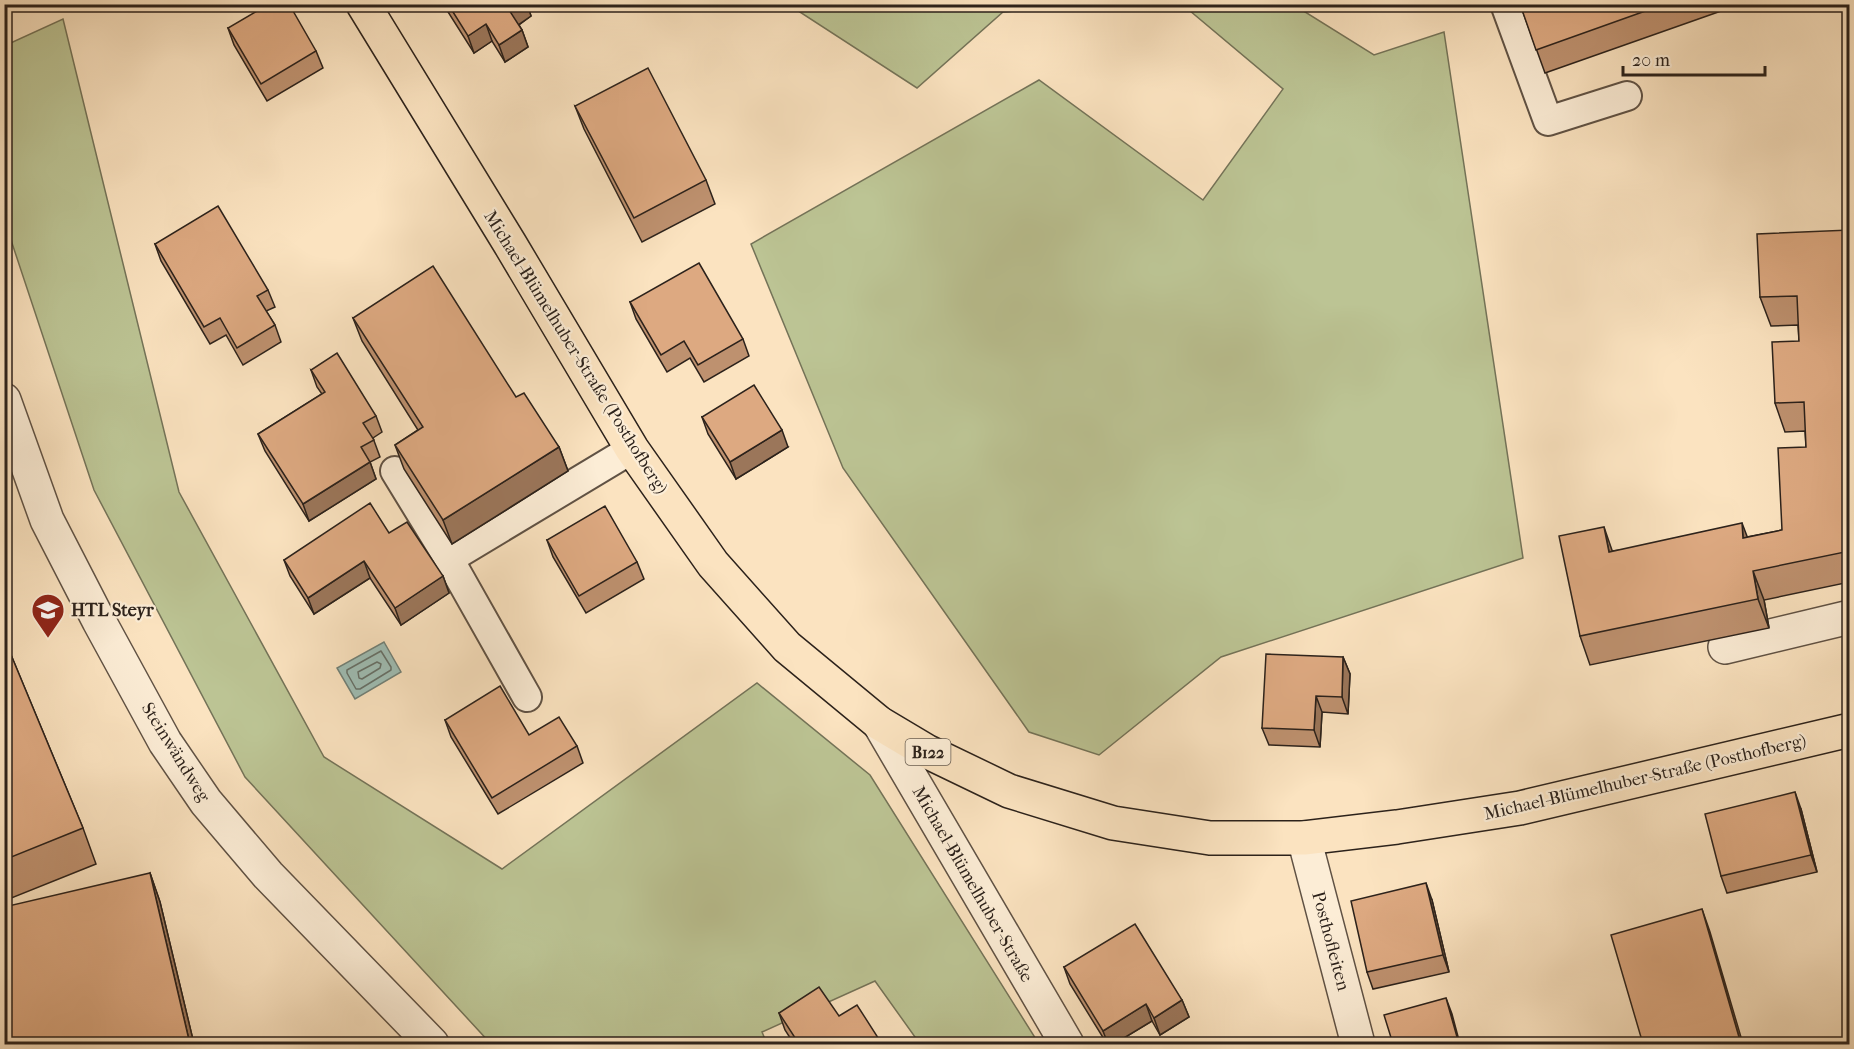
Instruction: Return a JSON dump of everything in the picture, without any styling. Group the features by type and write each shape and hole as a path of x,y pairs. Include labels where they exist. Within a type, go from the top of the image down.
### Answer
{"main road":[{"name":"Michael-Blümelhuber-Straße (Posthofberg)","path":"363,4 632,449 713,564 787,647 879,723 926,751 1009,791 1113,823 1210,838 1304,838 1397,827 1520,808 1850,730"}],"street":[{"name":"Steinwändweg","path":"5,402 48,520 99,621 165,742 206,802 268,875 432,1044"},
{"path":"1725,647 1850,616"},
{"name":"Michael-Blümelhuber-Straße","path":"879,723 1067,1044"},
{"name":"Posthofleiten","path":"1304,838 1358,1044"}],"lane":[{"path":"1505,4 1548,121 1627,96"},
{"path":"449,559 632,449"},
{"path":"395,471 449,559 527,697"}],"green space":[{"path":"789,5 1095,5 1003,12 917,88"},
{"path":"1183,5 1294,5 1374,55 1444,32 1523,558 1221,657 1099,755 1029,732 843,468 751,244 1039,80 1203,200 1283,89"},
{"path":"63,19 179,492 324,757 502,869 757,683 870,775 1039,1044 920,1044 875,981 762,1032 767,1044 491,1044 245,777 94,490 5,222 4,46"}],"water":[{"path":"384,642 401,672 355,699 337,668"}],"building":[{"path":"269,4 289,4 316,51 261,84 228,28"},
{"path":"448,4 517,4 509,10 522,30 499,45 486,24 468,36"},
{"path":"1520,4 1665,4 1536,50"},
{"path":"648,68 706,180 634,218 575,106"},
{"path":"218,206 268,290 257,296 275,325 237,348 220,318 204,327 155,244"},
{"path":"1850,230 1850,551 1753,571 1758,599 1580,636 1559,536 1604,527 1609,552 1742,523 1743,538 1782,530 1778,448 1806,447 1804,402 1775,403 1772,342 1799,341 1797,296 1760,297 1757,234"},
{"path":"699,263 743,339 698,365 684,341 661,355 630,302"},
{"path":"433,266 516,397 524,393 559,447 443,520 395,445 423,427 353,318"},
{"path":"337,353 376,416 363,423 374,440 361,447 370,462 303,504 258,434 325,392 311,370"},
{"path":"754,385 782,430 730,462 702,417"},
{"path":"370,503 389,533 407,522 443,576 395,608 364,561 308,598 284,560"},
{"path":"605,506 637,562 579,596 547,540"},
{"path":"4,638 83,828 4,860"},
{"path":"1266,654 1343,657 1342,697 1316,696 1314,730 1262,728"},
{"path":"500,686 529,735 559,717 577,746 492,798 445,720"},
{"path":"1795,792 1811,855 1721,876 1705,814"},
{"path":"150,873 189,1040 170,1044 4,1044 4,907"},
{"path":"1426,883 1443,955 1367,972 1351,901"},
{"path":"1702,909 1741,1044 1643,1044 1611,935"},
{"path":"1135,924 1182,1000 1154,1018 1146,1004 1103,1031 1064,967"},
{"path":"819,987 839,1016 857,1005 882,1044 799,1044 779,1013"},
{"path":"1446,998 1459,1044 1393,1044 1384,1015"}],"place":[{"name":"HTL Steyr","path":"48,639"}]}
